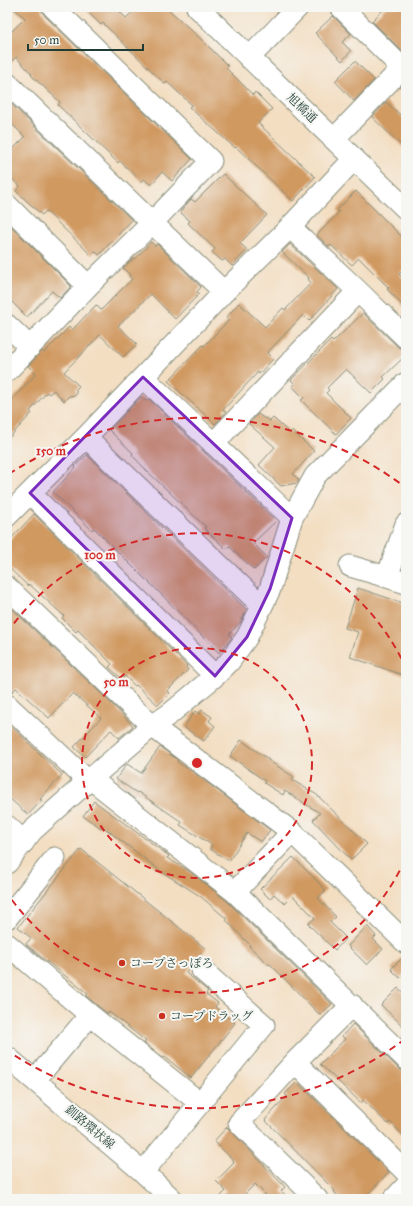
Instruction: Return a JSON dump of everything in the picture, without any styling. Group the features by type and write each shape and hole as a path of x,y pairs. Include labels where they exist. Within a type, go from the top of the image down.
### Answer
{"street":[{"path":"7,371 211,161 53,7"},
{"name":"旭橋通","path":"197,7 406,209"},
{"path":"249,58 298,7"},
{"path":"334,139 404,66 341,7"},
{"path":"7,83 224,292"},
{"path":"7,516 86,437 224,292 290,227 354,159"},
{"path":"7,205 88,286"},
{"path":"290,227 406,338"},
{"path":"213,444 358,291"},
{"path":"7,325 30,347"},
{"path":"143,377 292,518"},
{"path":"7,863 32,831 152,726 171,713 215,676 229,662 247,637 270,589 292,518 315,476 406,383"},
{"path":"86,437 262,606"},
{"path":"30,493 215,676"},
{"path":"350,566 397,580 406,524"},
{"path":"7,587 152,726 292,832 406,943"},
{"path":"7,705 90,780 234,892 406,1059"},
{"path":"7,826 24,842"},
{"path":"234,892 292,832"},
{"path":"7,918 55,858"},
{"path":"7,944 90,1015 200,1103"},
{"path":"143,1172 264,1026 202,970"},
{"path":"317,1199 239,1123 295,1062 352,1005"},
{"path":"35,1080 90,1015"},
{"name":"釧路環状線","path":"7,1057 143,1172 172,1199"},
{"path":"295,1062 406,1172"},
{"path":"394,1199 406,1186"}],"highlighted area":[{"path":"143,377 292,518 270,589 247,637 215,676 30,493"}],"building":[{"path":"12,7 41,7 45,16 192,159 172,181 162,172 151,185 144,179 142,182 120,161 118,163 58,105 60,102 31,75 32,74 16,57 7,66 7,36 25,18"},
{"path":"83,7 115,7 126,18 138,7 166,7 228,66 226,68 253,95 255,92 272,109 258,123 315,177 293,201 236,147 235,148 189,107 192,105 167,82 165,84 103,23 101,25"},
{"path":"386,7 406,7 406,52 403,52 372,21"},
{"path":"333,16 351,34 342,42 351,51 342,61 315,33"},
{"path":"355,61 374,80 354,101 335,81"},
{"path":"7,100 132,220 99,255 95,251 91,255 46,211 42,215 16,191 20,186 11,178 13,176 7,170 7,155 25,137 7,119"},
{"path":"386,102 406,120 406,150 372,117"},
{"path":"223,174 267,215 240,243 247,250 232,266 225,259 222,261 212,252 215,249 188,223 190,221 180,212 191,199 195,202"},
{"path":"356,191 406,241 406,267 399,274 406,281 406,309 387,289 389,288 359,258 352,265 331,245 329,247 317,235 339,212 337,210"},
{"path":"7,222 71,286 60,298 52,291 27,317 7,297"},
{"path":"151,242 155,246 157,244 201,287 197,292 199,294 175,319 151,294 118,326 137,344 123,357 100,335 64,372 79,386 76,389 76,395 69,396 64,401 54,390 49,394 47,392 30,411 32,413 7,440 7,405 36,374 28,366 42,351 44,353 69,327 72,330 96,305 101,310 132,279 123,268 134,258 135,259"},
{"path":"290,244 338,289 309,321 303,315 267,353 273,359 259,374 258,372 223,410 226,412 215,424 168,381 229,320 226,318 239,303 265,327 283,308 285,310 311,283 308,279 309,278 282,252"},
{"path":"363,313 398,347 406,350 406,355 383,377 385,379 371,393 346,369 327,388 329,390 326,393 351,418 336,434 301,400 304,398 292,386 295,384 291,380 331,340 333,342"},
{"path":"141,397 146,401 149,399 276,521 253,543 267,557 254,570 229,546 226,549 204,528 206,527 148,472 132,455 133,453 109,430"},
{"path":"258,414 270,421 273,418 290,433 292,431 314,451 293,474 299,480 297,483 281,486 259,465 275,447 249,424"},
{"path":"87,455 247,610 240,623 229,634 232,637 219,653 94,528 92,530 53,492 76,467 75,466"},
{"path":"34,514 187,666 186,667 188,670 167,691 170,693 158,705 125,676 122,679 109,667 112,664 78,630 76,632 62,618 64,616 7,566 7,543"},
{"path":"358,588 406,604 406,676 350,657 358,632 345,628"},
{"path":"7,604 133,726 119,738 111,730 85,757 74,747 101,718 73,693 49,718 16,688 10,694 7,693"},
{"path":"202,710 212,717 209,721 215,726 204,741 184,727 195,711 199,714"},
{"path":"7,722 62,775 40,799 42,800 28,815 7,796"},
{"path":"241,740 294,777 292,780 317,795 367,844 351,860 313,820 320,813 285,791 283,795 264,783 265,781 230,756"},
{"path":"160,747 178,760 177,762 193,772 270,830 261,842 247,833 229,861 210,849 212,845 180,825 182,822 116,779 127,764 141,773"},
{"path":"94,801 169,856 167,858 189,871 227,901 332,1004 320,1015 270,964 269,965 249,946 250,945 226,920 227,919 200,896 162,872 102,826 101,828 83,816"},
{"name":"コープさっぽろ","path":"81,849 206,949 193,962 186,973 208,991 206,994 218,1003 215,1007 235,1023 191,1078 165,1057 163,1058 144,1043 146,1041 109,1012 108,1014 98,1006 86,996 88,994 26,944 31,938 18,927"},
{"path":"293,857 326,890 318,898 336,917 330,922 346,938 335,950 308,924 315,918 293,896 285,904 274,894 270,899 260,889"},
{"path":"367,926 376,936 373,939 383,949 367,965 348,946"},
{"path":"405,955 406,972 400,978 391,969"},
{"path":"398,988 406,995 406,1029 381,1005"},
{"path":"353,1024 398,1068 406,1073 406,1138 390,1122 388,1124 363,1100 361,1103 320,1064 345,1039 342,1036"},
{"path":"297,1082 389,1172 363,1199 341,1199 334,1192 335,1191 265,1120 287,1096 285,1094"},
{"path":"227,1127 285,1187 281,1191 290,1199 270,1199 255,1184 240,1199 218,1199 226,1191 216,1181 234,1163 234,1161 214,1141"}],"place":[{"name":"コープさっぽろ","path":"122,963"},
{"name":"コープドラッグ","path":"162,1016"}]}
